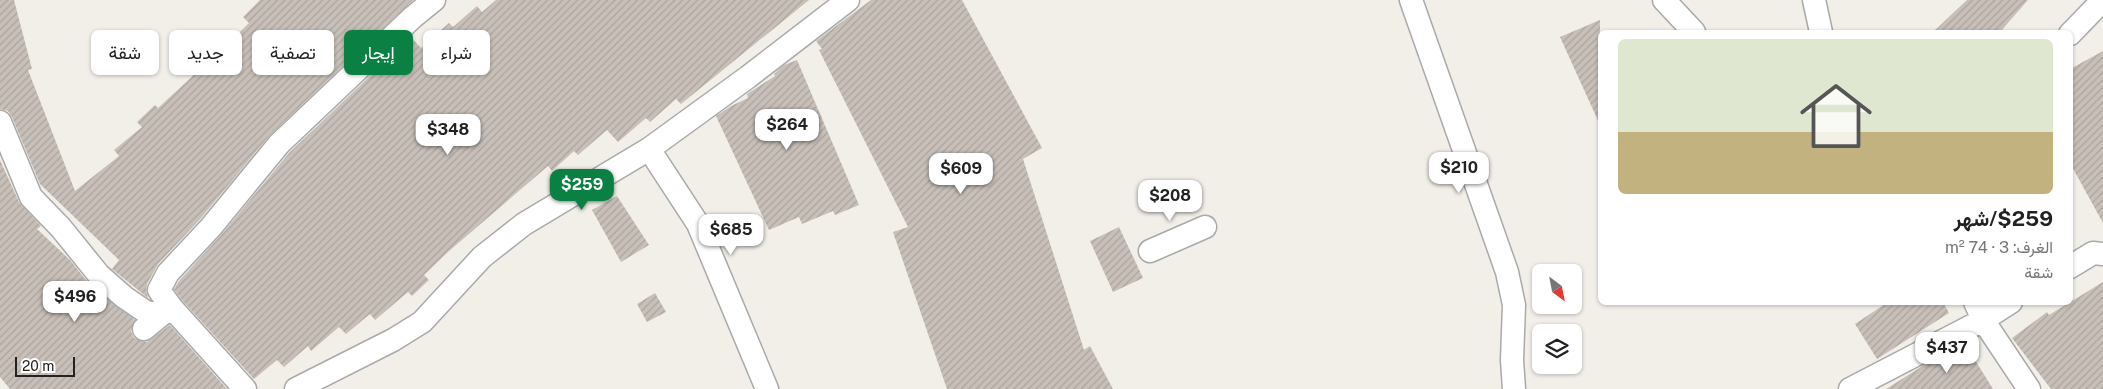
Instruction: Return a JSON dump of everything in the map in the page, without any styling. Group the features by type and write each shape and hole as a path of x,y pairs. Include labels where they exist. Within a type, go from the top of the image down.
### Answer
{"street":[{"path":"245,389 171,307 159,290 168,273 211,227 279,144 413,17 434,0"},
{"path":"296,389 422,322 452,292 482,257 524,224 650,149 848,0"},
{"path":"1411,0 1507,272 1514,305 1512,360 1514,389"},
{"path":"1664,0 1692,30"},
{"path":"1814,0 1821,30"},
{"path":"2073,31 2103,0"},
{"path":"0,122 31,197 61,228 99,275 124,297 149,314 171,307"},
{"path":"650,149 698,224 767,389"},
{"path":"1150,251 1205,228"},
{"path":"2073,265 2093,253 2103,254"},
{"path":"1850,389 1979,311 2000,305"},
{"path":"144,329 171,307"},
{"path":"1979,311 2029,389"}],"building":[{"path":"0,0 14,0 32,69 28,70 75,191 119,156 114,150 142,127 137,122 155,105 158,108 194,75 242,75 242,30 249,23 243,17 260,0 413,0 381,30 344,30 344,65 334,75 334,30 252,30 252,75 334,75 269,136 201,218 158,264 147,284 148,298 112,269 119,260 40,184 12,117 8,111 0,109"},
{"path":"496,0 809,0 681,104 676,99 650,122 646,118 618,142 607,130 578,155 574,151 552,171 548,166 449,251 424,275 429,280 412,296 408,292 375,320 370,314 346,334 339,327 311,351 308,346 284,367 277,360 254,379 174,289 289,153 371,75 413,75 413,39 421,48 423,46 423,75 490,75 490,30 441,30 449,23 453,27 477,6 482,12"},
{"path":"871,0 962,0 1042,148 1023,159 1084,350 1090,346 1113,389 947,389 893,232 908,227 819,50 822,49 816,41"},
{"path":"1967,0 2028,0 2002,30 1935,30"},
{"path":"1600,20 1600,30 1598,30 1598,121 1560,37"},
{"path":"2103,51 2103,223 2073,168 2073,67"},
{"path":"797,60 859,205 835,215 833,211 802,224 799,217 769,230 716,116 748,98 747,94 775,76 774,74 784,65"},
{"path":"0,160 19,202 41,226 37,229 70,260 90,285 135,320 131,331 134,338 147,342 170,325 227,389 10,389 0,377"},
{"path":"617,196 649,245 621,262 592,210"},
{"path":"1119,227 1143,278 1113,292 1090,241"},
{"path":"2103,282 2103,389 2051,389 2012,338 2047,312 2049,315 2065,305 2073,305 2073,300"},
{"path":"655,293 666,312 647,322 637,304"},
{"path":"1884,305 1945,305 1949,313 1877,359 1855,324"},
{"path":"1965,344 1993,389 1886,389 1921,367"}]}
